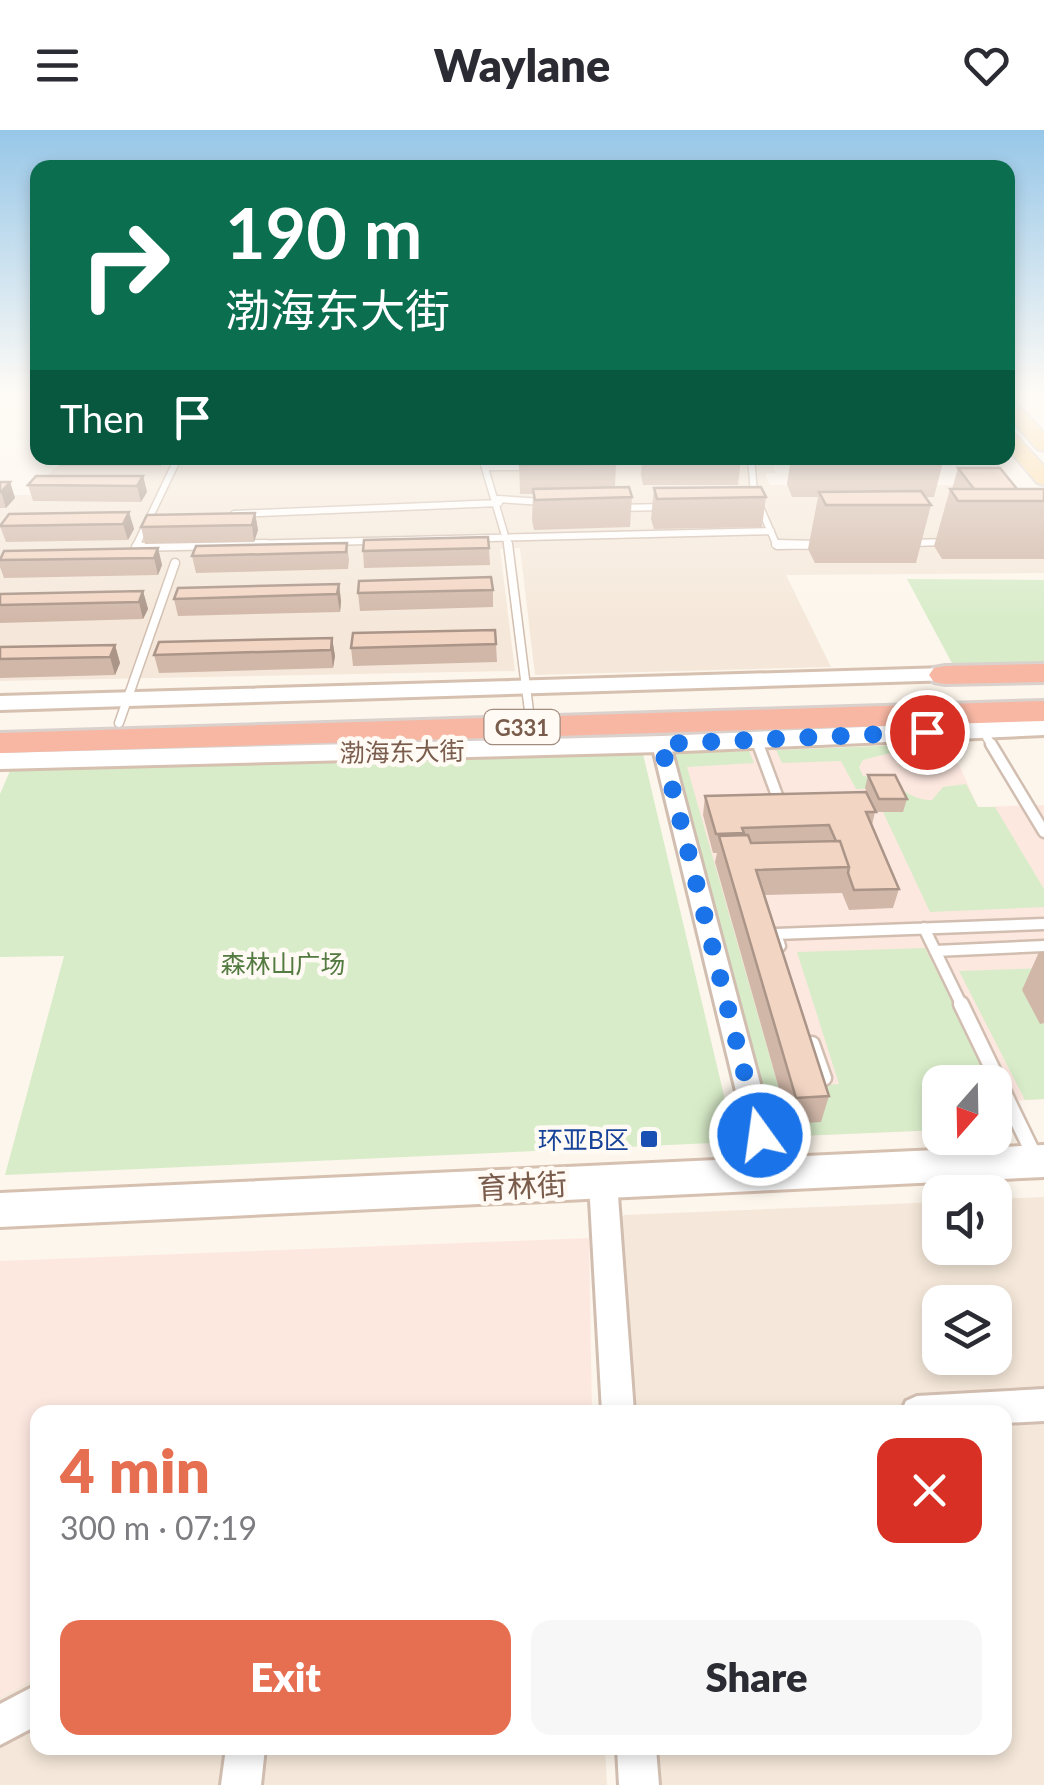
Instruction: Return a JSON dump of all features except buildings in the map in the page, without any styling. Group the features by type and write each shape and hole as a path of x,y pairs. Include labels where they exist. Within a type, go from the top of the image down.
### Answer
{"highway":[{"path":"945,675 1044,673"},
{"name":"渤海东大街","path":"0,724 123,711 528,708 1044,691"},
{"name":"渤海东大街","path":"0,743 528,708 933,714 1044,711"},
{"path":"933,714 982,730"}],"street":[{"name":"渤海东大街","path":"528,708 945,675"},
{"name":"渤海东大街","path":"0,704 123,711"},
{"name":"渤海东大街","path":"0,761 661,744 1044,728"},
{"path":"661,744 770,1174"},
{"name":"育林街","path":"0,1210 1041,1161"},
{"path":"602,1182 618,1405"},
{"path":"1012,1406 1044,1404"},
{"path":"0,1726 30,1708"},
{"path":"241,1785 245,1755"},
{"path":"637,1755 639,1785"}],"lane":[{"path":"173,468 136,547 507,534 771,531"},
{"path":"486,468 507,534 528,708"},
{"path":"752,468 754,493 777,546 835,545"},
{"path":"737,496 754,493"},
{"path":"231,514 498,501 553,503"},
{"path":"608,507 669,507"},
{"path":"128,518 164,516"},
{"path":"892,544 968,542"},
{"path":"123,711 175,562"},
{"path":"982,730 1044,832"},
{"path":"758,740 778,798"},
{"path":"782,952 776,934 1044,924"},
{"path":"924,928 1041,1161"},
{"path":"935,950 1044,946"},
{"path":"806,1024 824,1078"}],"shaded area":[{"path":"55,468 774,468 776,473 765,474 770,485 983,485 1044,560 1044,573 786,575 831,667 535,675 520,548 500,549 515,671 0,681 0,495 30,495 60,484 44,478"},
{"path":"933,744 956,758 978,807 1044,805 1044,1099 1012,1101 1012,1065 922,1065 922,1131 775,1137 670,754"},
{"path":"1044,1197 1044,1785 658,1785 656,1755 1012,1755 1012,1405 632,1405 619,1223 624,1215 922,1203 922,1265 1012,1265 1012,1198"},
{"path":"589,1238 592,1405 30,1405 30,1680 0,1698 0,1261"},
{"path":"30,1680 30,1755 605,1755 607,1785 0,1785 0,1698"}],"green space":[{"path":"907,579 1044,580 1044,668 954,667"},
{"path":"933,744 956,758 922,758 902,750 863,760 859,767 863,776 883,780 924,800 932,800 943,787 966,784 978,807 995,807 1044,889 1044,907 930,912 883,812 902,811 892,788 856,789 841,761 782,763 776,750"},
{"path":"749,751 754,763 687,767 789,1124 810,1086 839,1084 797,952 925,948 983,1062 922,1065 922,1131 775,1137 670,754"},
{"name":"森林山广场","path":"643,754 735,1142 5,1175 64,956 0,957 0,794 10,771"},
{"path":"1044,968 1040,1023 1044,1023 1044,1099 1025,1100 1012,1075 1012,1065 1007,1065 959,971"}],"place":[{"name":"环亚B区","path":"649,1139"}],"route":[{"path":"760,1135 661,744 927,732"}]}
